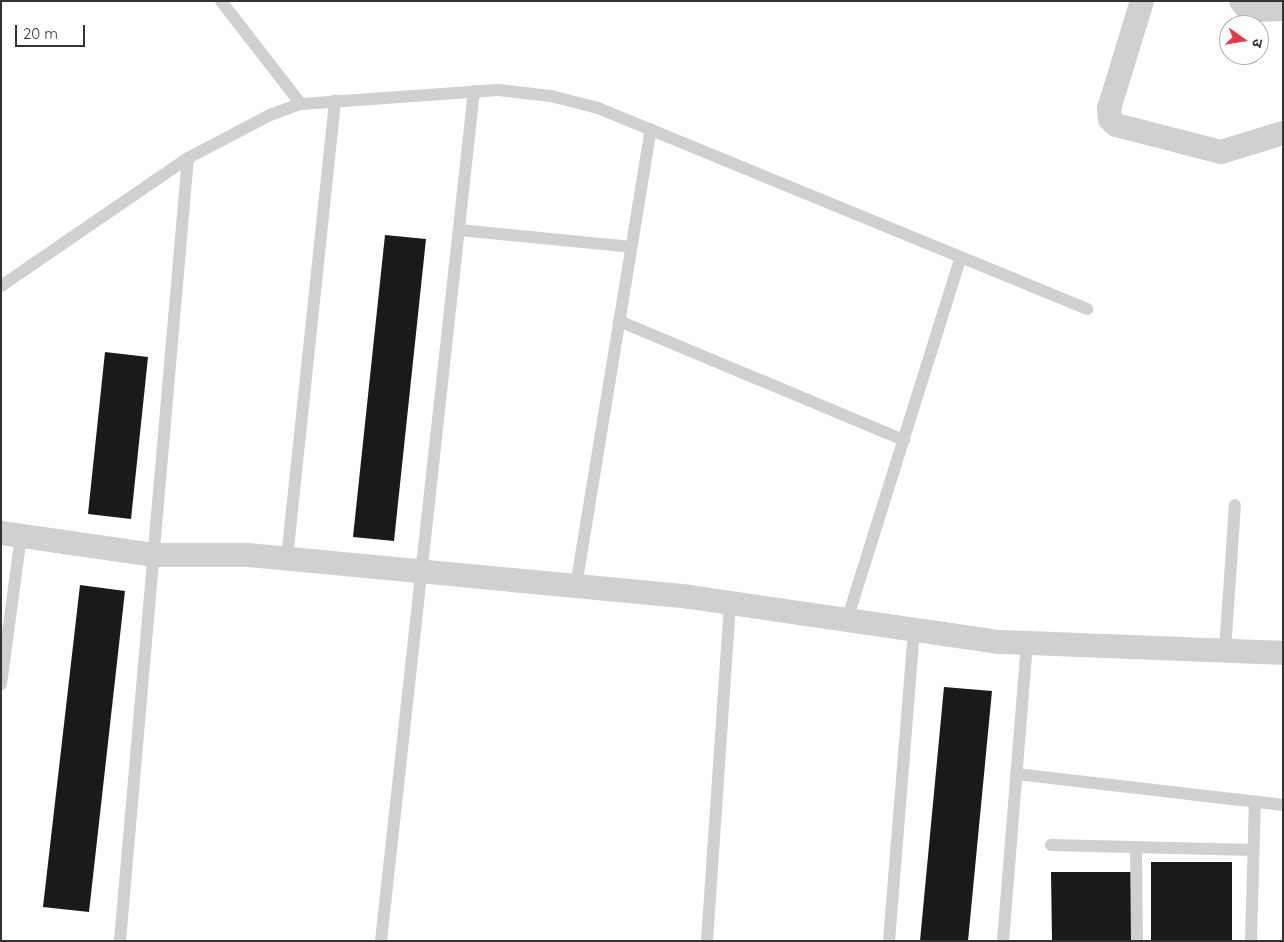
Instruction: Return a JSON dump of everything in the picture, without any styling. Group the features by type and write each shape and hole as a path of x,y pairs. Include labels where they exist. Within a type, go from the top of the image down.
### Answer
{"street":[{"path":"1142,1 1109,109 1110,119 1116,125 1221,152 1283,133"},
{"path":"1241,1 1246,7 1254,10 1283,9"},
{"path":"11,535 153,555 248,555 576,586 730,603 914,630 1027,643 1283,653"}],"lane":[{"path":"222,1 301,104"},
{"path":"1,286 188,158 270,115 301,104 498,90 551,96 598,108 1087,309"},
{"path":"381,941 474,91"},
{"path":"288,558 335,101"},
{"path":"576,586 650,129"},
{"path":"120,941 188,158"},
{"path":"458,230 631,247"},
{"path":"847,620 961,257"},
{"path":"619,320 904,440"},
{"path":"1225,651 1235,505"},
{"path":"1,684 11,535"},
{"path":"707,941 730,603"},
{"path":"890,941 914,630"},
{"path":"1003,941 1027,643"},
{"path":"1016,774 1283,805"},
{"path":"1251,941 1254,802"},
{"path":"1052,845 1253,850"},
{"path":"1136,847 1137,941"}],"building":[{"path":"385,235 426,239 394,541 353,537"},
{"path":"105,352 148,357 131,519 88,514"},
{"path":"80,585 125,591 89,912 43,907"},
{"path":"944,687 992,691 968,941 920,941"},
{"path":"1151,862 1232,862 1232,941 1151,941"},
{"path":"1051,872 1132,872 1132,941 1052,941"}]}
